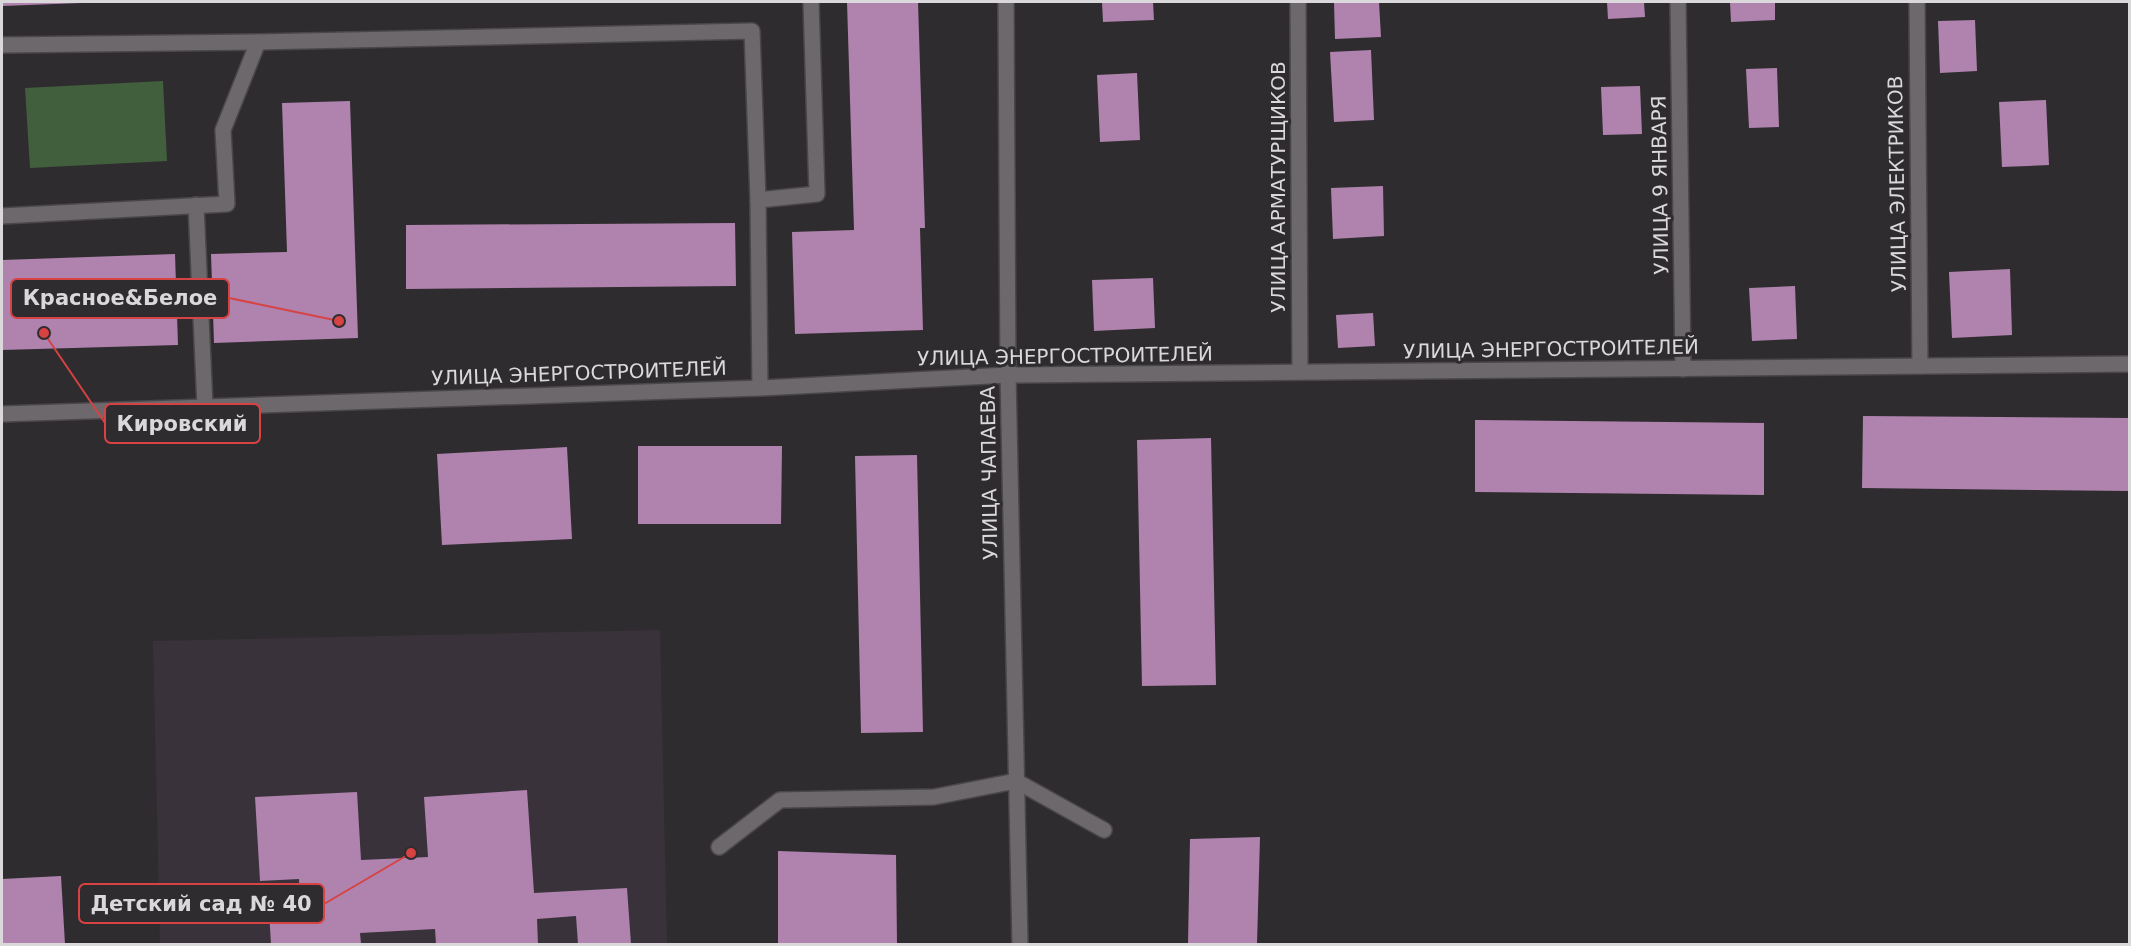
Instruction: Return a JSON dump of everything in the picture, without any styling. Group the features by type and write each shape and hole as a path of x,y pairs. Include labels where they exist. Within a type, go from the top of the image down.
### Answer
{"street":[{"path":"758,200 817,194 811,2"},
{"name":"УЛИЦА ЧАПАЕВА","path":"1006,2 1008,375 1020,945"},
{"name":"УЛИЦА АРМАТУРЩИКОВ","path":"1298,2 1300,372"},
{"name":"УЛИЦА 9 ЯНВАРЯ","path":"1678,2 1683,369"},
{"name":"УЛИЦА ЭЛЕКТРИКОВ","path":"1917,2 1920,366"},
{"path":"2,45 752,31 758,200 760,388"},
{"path":"2,216 227,204 223,130 258,42"},
{"path":"196,205 205,407"},
{"name":"УЛИЦА ЭНЕРГОСТРОИТЕЛЕЙ","path":"2,414 760,388 1008,375 2130,364"},
{"path":"719,847 780,800 934,797 1016,781 1104,830"}],"shaded area":[{"path":"660,630 667,944 160,944 153,641"}],"green space":[{"path":"163,81 167,161 30,168 25,88"}],"building":[{"path":"2,2 81,2 81,3 2,6"},
{"path":"847,2 918,2 925,228 920,228 923,330 795,334 792,232 854,230"},
{"path":"1102,2 1153,2 1154,20 1103,22"},
{"path":"1334,2 1379,2 1381,37 1335,39"},
{"path":"1607,2 1644,2 1645,17 1608,19"},
{"path":"1730,2 1775,2 1775,20 1731,22"},
{"path":"1975,20 1977,71 1940,73 1938,21"},
{"path":"1371,50 1374,120 1334,122 1330,52"},
{"path":"1777,68 1779,127 1749,128 1746,69"},
{"path":"1137,73 1140,140 1100,142 1097,75"},
{"path":"1640,86 1642,134 1603,135 1601,87"},
{"path":"2046,100 2049,165 2002,167 1999,102"},
{"path":"350,101 358,338 214,343 211,254 287,252 282,103"},
{"path":"1383,186 1384,236 1333,239 1331,188"},
{"path":"735,223 736,286 406,289 406,225"},
{"path":"175,254 178,345 2,350 2,260"},
{"path":"2010,269 2012,335 1952,338 1949,272"},
{"path":"1153,278 1155,328 1094,331 1092,280"},
{"path":"1795,286 1797,339 1752,341 1749,288"},
{"path":"1373,313 1375,346 1338,348 1336,315"},
{"path":"1863,416 2130,418 2130,491 1862,488"},
{"path":"1475,420 1764,423 1764,495 1475,492"},
{"path":"1211,438 1216,685 1142,686 1137,440"},
{"path":"638,446 782,446 781,524 638,524"},
{"path":"567,447 572,539 442,545 437,454"},
{"path":"917,455 923,732 861,733 855,456"},
{"path":"527,790 534,893 627,888 631,944 578,944 576,916 537,919 538,944 436,944 435,929 360,933 361,944 271,944 269,911 300,909 299,879 260,881 255,797 357,792 361,860 428,857 424,797"},
{"path":"1260,837 1257,944 1188,944 1190,839"},
{"path":"778,851 896,855 897,944 778,944"},
{"path":"61,876 65,944 2,944 2,879"}],"place":[{"name":"Красное&Белое","path":"339,321"},
{"name":"Кировский","path":"44,333"},
{"name":"Детский сад № 40","path":"411,853"}]}
